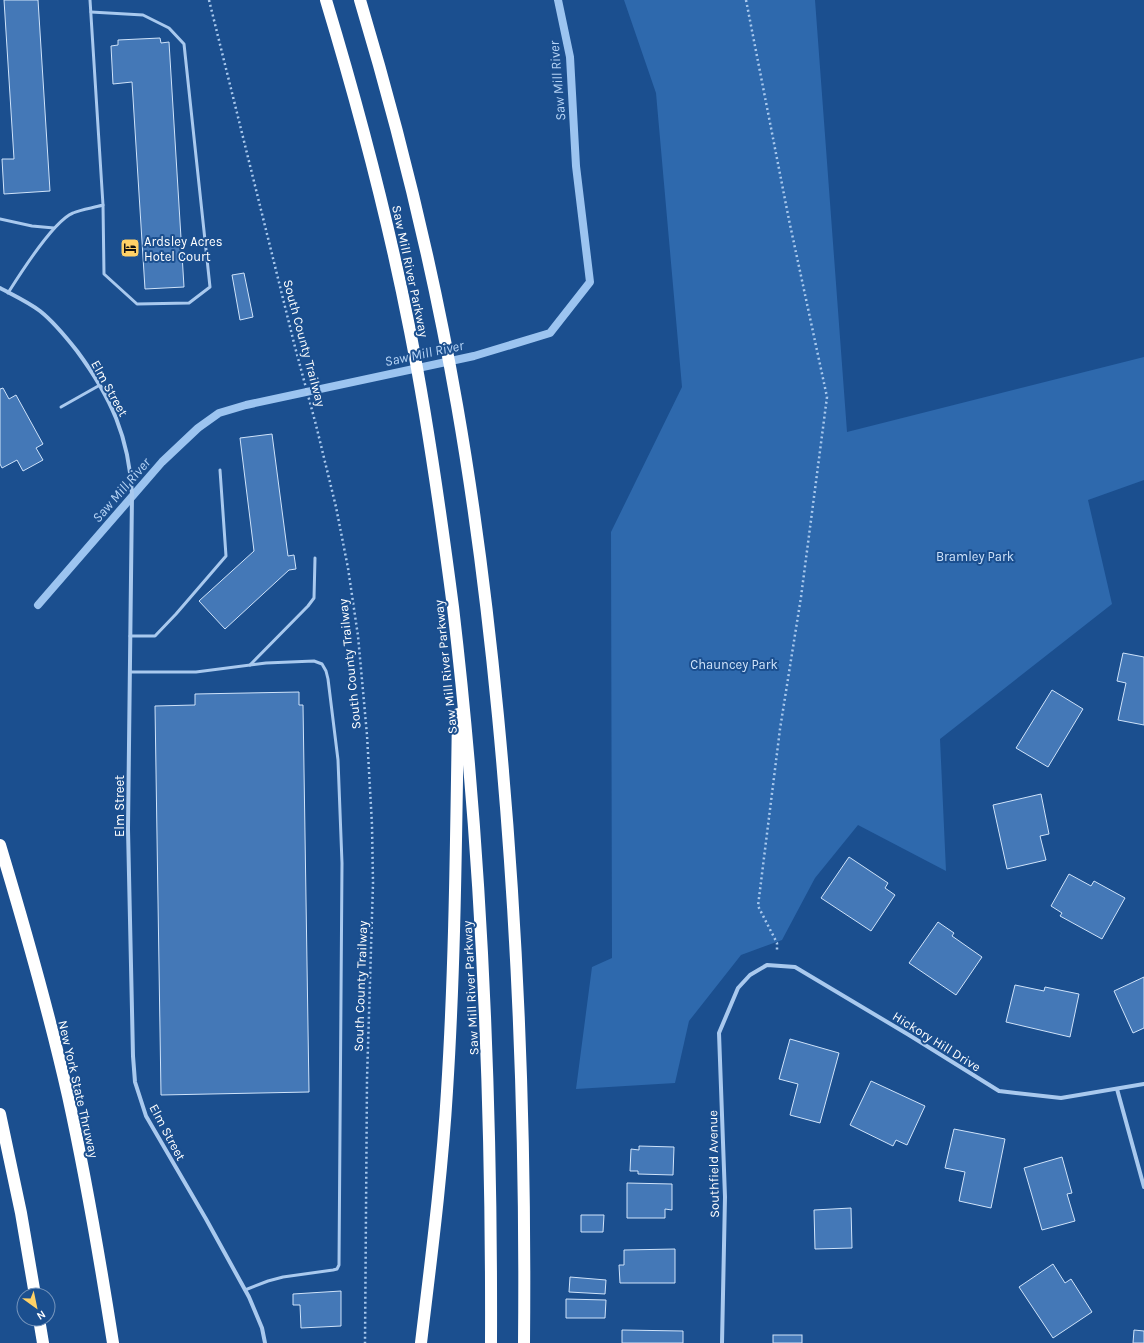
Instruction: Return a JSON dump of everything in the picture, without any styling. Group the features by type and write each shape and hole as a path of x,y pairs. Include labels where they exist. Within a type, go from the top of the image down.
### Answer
{"highway":[{"name":"Saw Mill River Parkway","path":"326,0 363,129 388,230 410,330 435,474 459,661 470,768 484,956 490,1153 492,1343"},
{"name":"Saw Mill River Parkway","path":"360,0 397,131 442,324 457,407 484,589 504,778 518,981 525,1276 524,1343"},
{"path":"421,1343 438,1207 449,1068 455,906 459,661"},
{"name":"New York State Thruway","path":"0,846 19,906 67,1095 88,1192 114,1343"},
{"path":"0,1114 21,1213 34,1287"},
{"path":"40,1327 43,1343"}],"street":[{"name":"Elm Street","path":"0,288 40,311 56,326 80,356 100,385 116,416 125,443 131,480 128,837 133,1056 135,1082 146,1116 206,1219 245,1290 257,1313 266,1343"},
{"name":"Hickory Hill Drive","path":"738,988 750,975 767,964 795,967 999,1091 1061,1098 1144,1084"},
{"name":"Southfield Avenue","path":"722,1343 725,1197 719,1033 738,988"},
{"path":"1118,1089 1144,1187"}],"lane":[{"path":"90,0 103,205 104,274 136,304 189,303 210,287 184,44 169,28 143,15 91,12"},
{"path":"8,292 54,228 72,213 103,205"},
{"path":"0,219 32,226 54,228"},
{"path":"61,407 100,385"},
{"path":"130,636 155,636 226,556 220,470"},
{"path":"250,665 314,598 315,558"},
{"path":"130,672 196,672 250,665 302,661 314,661 322,664 326,671 338,760 342,870 339,1265 337,1269 283,1277 245,1290"}],"path":[{"name":"South County Trailway","path":"209,0 336,507 348,568 358,636 367,734 372,825 373,883 367,1079 365,1343"},
{"path":"746,0 789,220 827,397 801,597 780,729 758,906 777,943 778,966"}],"green space":[{"name":"Chauncey Park","path":"624,0 815,0 847,432 1144,357 1144,480 1088,500 1112,604 940,739 946,871 858,825 815,878 782,940 741,955 689,1021 675,1083 576,1089 592,967 612,958 611,532 682,387 656,93"}],"building":[{"path":"4,0 38,0 50,191 4,194 2,159 14,159"},
{"path":"160,38 161,43 169,42 184,287 145,289 132,82 113,84 111,46 118,45 118,40"},
{"path":"244,273 253,317 240,320 232,275"},
{"path":"3,388 9,399 16,395 43,444 36,448 43,460 23,471 17,460 2,468 0,464 0,389"},
{"path":"272,434 288,556 294,555 296,569 289,570 225,629 199,601 254,551 240,438"},
{"path":"1123,653 1144,657 1144,725 1118,720 1126,683 1117,681"},
{"path":"1052,690 1083,709 1048,767 1016,748"},
{"path":"299,692 299,705 303,705 309,1092 161,1095 155,706 195,705 195,694"},
{"path":"1041,794 1049,834 1040,836 1046,860 1007,869 993,805"},
{"path":"849,857 888,883 885,888 895,895 871,931 821,898"},
{"path":"1069,874 1091,886 1094,881 1125,898 1102,939 1060,916 1062,913 1051,906"},
{"path":"938,922 954,933 952,936 982,957 956,995 909,963"},
{"path":"1144,977 1144,1028 1133,1033 1114,991"},
{"path":"1015,985 1044,991 1045,987 1079,994 1070,1037 1006,1022"},
{"path":"790,1039 839,1053 820,1123 790,1115 798,1084 779,1079"},
{"path":"871,1081 925,1106 907,1145 896,1140 893,1146 850,1125"},
{"path":"954,1129 1005,1139 991,1208 959,1201 965,1172 945,1168"},
{"path":"639,1146 674,1147 673,1175 638,1174 638,1171 630,1171 631,1149 639,1150"},
{"path":"1062,1157 1072,1193 1067,1194 1075,1221 1042,1230 1024,1168"},
{"path":"627,1183 672,1184 672,1210 665,1209 665,1218 627,1218"},
{"path":"851,1208 852,1248 815,1249 814,1210"},
{"path":"581,1215 604,1215 603,1232 581,1232"},
{"path":"675,1249 675,1283 620,1283 619,1265 624,1265 624,1250"},
{"path":"1053,1264 1065,1283 1071,1279 1092,1312 1053,1338 1019,1287"},
{"path":"570,1277 606,1280 605,1294 569,1292"},
{"path":"341,1291 341,1326 301,1328 300,1305 293,1305 293,1294"},
{"path":"566,1299 606,1300 605,1318 566,1318"},
{"path":"622,1330 683,1331 683,1343 622,1343"},
{"path":"1134,1330 1144,1331 1144,1343 1133,1343"},
{"path":"773,1335 802,1335 802,1343 773,1343"}],"waterway":[{"name":"Saw Mill River","path":"38,605 162,462 198,428 219,413 246,405 474,356 550,333 590,282 576,166 570,57 558,0"}],"place":[{"name":"Ardsley Acres Hotel Court","path":"130,248"}],"park label":[{"name":"Bramley Park","path":"975,556"}]}
